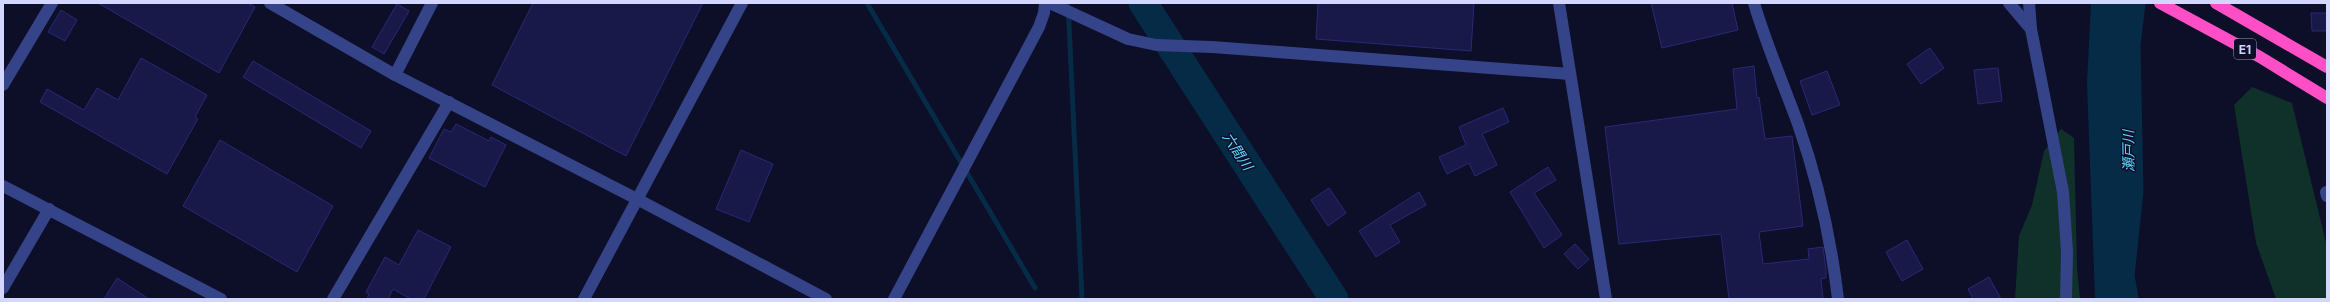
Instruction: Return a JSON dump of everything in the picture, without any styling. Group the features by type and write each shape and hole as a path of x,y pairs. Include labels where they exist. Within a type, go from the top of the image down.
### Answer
{"highway":[{"name":"E1","path":"2160,3 2260,57 2327,98"},
{"name":"E1","path":"2216,3 2327,67"}],"street":[{"path":"3,85 52,3"},
{"path":"270,3 395,75 637,199 826,299"},
{"path":"395,75 432,3"},
{"path":"584,299 742,3"},
{"path":"894,299 1039,26 1049,3 1128,39 1156,45 1212,47 1570,74"},
{"path":"1559,3 1606,299"},
{"path":"1754,3 1798,125 1817,185 1833,253 1838,299"},
{"path":"2009,3 2031,29"},
{"path":"2029,3 2031,29 2063,192 2067,252 2066,299"},
{"path":"333,299 449,102"},
{"path":"3,186 221,299"},
{"path":"3,287 48,209"}],"green space":[{"path":"2252,87 2292,103 2327,247 2327,299 2276,299 2256,243 2234,105"},
{"path":"2061,129 2074,138 2077,267 2080,299 2015,299 2019,236 2032,205 2044,151"}],"water":[{"path":"2091,3 2132,3 2119,188 2119,262 2121,299 2095,299 2087,83"}],"building":[{"path":"98,3 248,3 255,7 219,73"},
{"path":"533,3 703,3 626,156 492,85"},
{"path":"1318,3 1474,3 1471,51 1316,39"},
{"path":"1651,3 1732,3 1738,30 1662,48"},
{"path":"397,4 409,11 384,54 372,47"},
{"path":"61,10 77,20 65,41 48,32"},
{"path":"2311,13 2327,13 2327,31 2312,31"},
{"path":"1930,48 1944,68 1921,84 1907,64"},
{"path":"141,58 207,95 195,117 198,119 167,174 40,102 47,89 84,110 97,88 118,100"},
{"path":"253,61 371,131 361,148 243,77"},
{"path":"1754,66 1757,98 1759,97 1765,139 1792,136 1803,226 1759,232 1763,264 1809,259 1808,249 1823,247 1826,278 1821,279 1823,299 1729,299 1721,234 1619,244 1605,127 1737,109 1733,69"},
{"path":"1998,68 2002,101 1978,104 1974,70"},
{"path":"1827,71 1840,105 1812,115 1800,81"},
{"path":"1503,108 1509,122 1482,134 1497,165 1475,176 1469,163 1447,174 1439,157 1466,145 1459,127"},
{"path":"456,124 489,141 491,137 506,145 485,187 429,158 444,129 451,132"},
{"path":"220,140 333,206 297,272 183,206"},
{"path":"741,150 773,164 749,222 716,209"},
{"path":"1548,167 1556,180 1534,193 1562,235 1544,248 1510,192"},
{"path":"1329,188 1346,213 1328,226 1311,200"},
{"path":"1419,192 1426,205 1390,225 1400,242 1376,257 1359,231"},
{"path":"418,230 451,247 424,299 411,299 393,289 388,299 367,299 369,294 366,292 385,257 399,265"},
{"path":"1907,240 1923,269 1902,281 1886,252"},
{"path":"1575,244 1589,259 1578,269 1564,254"},
{"path":"1989,277 2001,299 1973,299 1968,289"},
{"path":"117,278 149,299 104,299"}],"waterway":[{"path":"867,3 1035,288"},
{"path":"1068,3 1082,299"},
{"name":"六間川","path":"1143,3 1334,299"},
{"name":"瀬戸川","path":"2124,299 2120,276 2129,191 2126,45 2131,3"}]}
